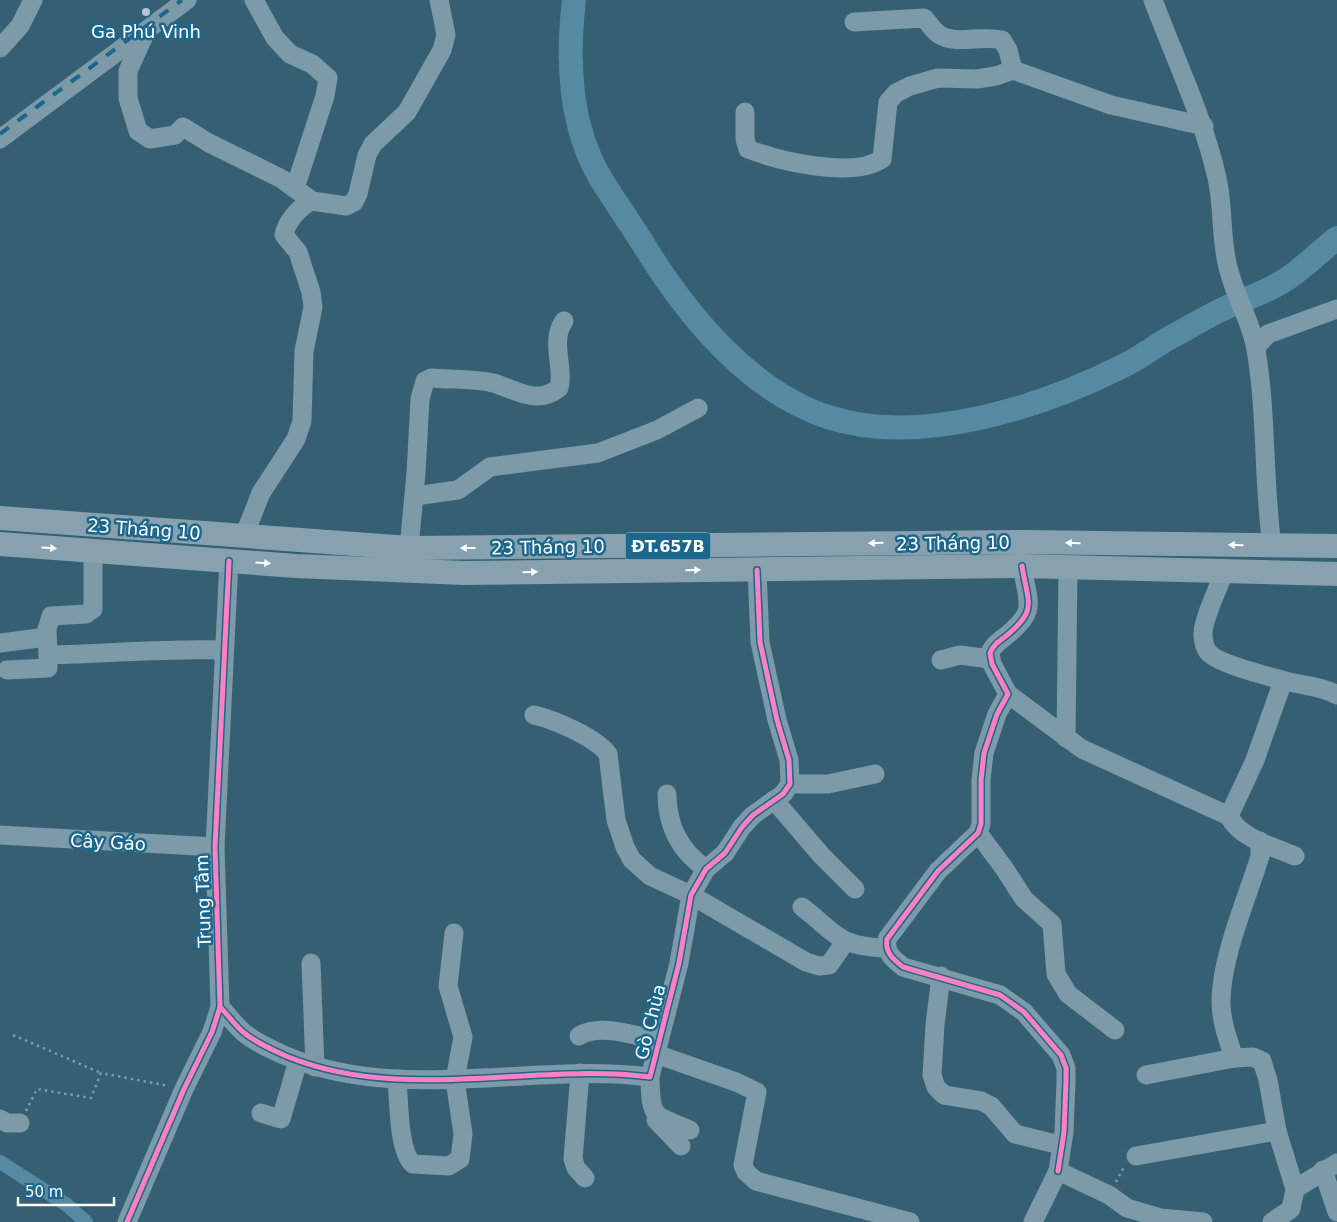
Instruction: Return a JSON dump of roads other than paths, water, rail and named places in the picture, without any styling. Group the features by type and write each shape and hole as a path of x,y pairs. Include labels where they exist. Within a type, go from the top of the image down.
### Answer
{"main road":[{"name":"23 Tháng 10","path":"0,518 409,548 1016,542 1337,546"},
{"path":"229,561 237,536"},
{"name":"23 Tháng 10","path":"0,544 229,561 389,571 464,573 1022,566 1337,574"},
{"path":"1272,546 1273,573"}],"street":[{"path":"0,48 20,26 33,0"},
{"path":"0,140 187,0"},
{"path":"254,0 275,38 290,54 312,64 328,78 326,96 295,188"},
{"path":"146,31 128,71 128,98 138,131 150,139 175,135 184,127 209,143 282,179 312,201 346,206 354,202 370,149 379,137 408,112 445,42 446,35 439,0"},
{"path":"1153,0 1204,126 1217,180 1222,239 1229,271 1256,347 1267,510 1272,546"},
{"path":"854,22 924,18 937,34 946,38 991,37 1002,40 1008,50 1013,70"},
{"path":"745,112 745,139 748,149 824,167 863,166 875,164 882,159 888,102 896,93 910,86 938,78 977,79 996,76 1013,70 1112,105 1204,126"},
{"path":"237,536 296,439 302,421 304,351 313,307 311,292 298,252 284,235 285,228 304,205 312,201"},
{"path":"1256,347 1268,334 1337,309"},
{"path":"409,548 415,496 420,399 425,381 430,378 494,383 524,396 553,392 559,388 560,382 557,339 558,329 564,321"},
{"path":"415,496 458,490 490,467 598,454 657,430 698,408"},
{"path":"7,670 48,668 47,629 50,616 86,614 93,609 93,551"},
{"name":"Trung Tâm","path":"127,1222 184,1089 212,1032 220,1007 215,847 223,650 229,561"},
{"path":"1022,566 1028,603 1026,618 992,648 990,659 1008,694 1066,738 1103,760 1229,816 1233,825 1260,841 1295,856"},
{"path":"1066,738 1068,568"},
{"path":"757,570 760,642 774,710 789,760 790,784 828,784 875,774"},
{"path":"1224,572 1204,626 1204,640 1208,652 1216,658 1283,681 1327,689 1337,694"},
{"path":"0,643 39,638"},
{"path":"48,655 125,653 179,649 223,650"},
{"path":"941,660 960,655 990,659"},
{"path":"1229,816 1255,760 1283,681"},
{"path":"1008,694 997,714 984,753 981,780 981,824 978,833 938,871 887,939 886,948 892,958 903,967 915,972 941,976 993,992 1007,999 1024,1012 1061,1055 1066,1068 1066,1081 1064,1132 1060,1145 1058,1171 1033,1222"},
{"path":"534,715 559,723 602,745 608,754 616,820 625,847 632,860 650,876 691,895 806,962 819,966 829,965 845,942"},
{"name":"Gò Chùa","path":"220,1007 243,1032 264,1046 307,1064 382,1079 455,1080 580,1073 650,1077 681,954 691,895 706,869 718,861 753,816 783,794 790,784"},
{"path":"667,794 668,815 678,838 690,856 706,869"},
{"path":"774,800 821,855 855,889"},
{"path":"978,833 1024,898 1052,924 1056,974 1068,994 1115,1030"},
{"name":"Cây Gáo","path":"0,835 215,847"},
{"path":"1234,1058 1223,1021 1221,1002 1222,982 1260,856 1260,841"},
{"path":"802,907 845,942 859,946 886,948"},
{"path":"397,1079 403,1145 409,1161 413,1164 449,1166 460,1159 464,1134 455,1080 463,1037 448,986 454,932"},
{"path":"261,1113 280,1119 307,1064 311,963"},
{"path":"941,976 935,1025 932,1075 936,1087 944,1095 981,1101 990,1106 1015,1134 1060,1145"},
{"path":"579,1036 588,1030 599,1030 658,1047 757,1092 743,1165 746,1172 756,1181 850,1214 910,1222"},
{"path":"1146,1075 1234,1058 1253,1057 1262,1061 1268,1080 1277,1132 1295,1189 1293,1216 1272,1222"},
{"path":"580,1073 578,1120 573,1150 576,1168 585,1178"},
{"path":"650,1077 651,1108 685,1138"},
{"path":"0,1119 7,1123 20,1123"},
{"path":"1136,1156 1277,1132"},
{"path":"1295,1189 1330,1167 1337,1212"},
{"path":"1058,1171 1109,1195 1126,1215 1203,1222"}],"waterway":[{"path":"574,0 571,45 573,92 582,137 590,159 601,179 680,299 723,348 746,370 772,389 799,405 828,417 863,425 901,427 940,425 980,418 1019,408 1056,395 1092,381 1125,365 1210,315 1275,286 1296,272 1337,238"},
{"path":"0,1162 67,1205 86,1222"}],"railway":[{"path":"0,134 182,0"}],"place":[{"name":"Ga Phú Vinh","path":"146,12"}]}
